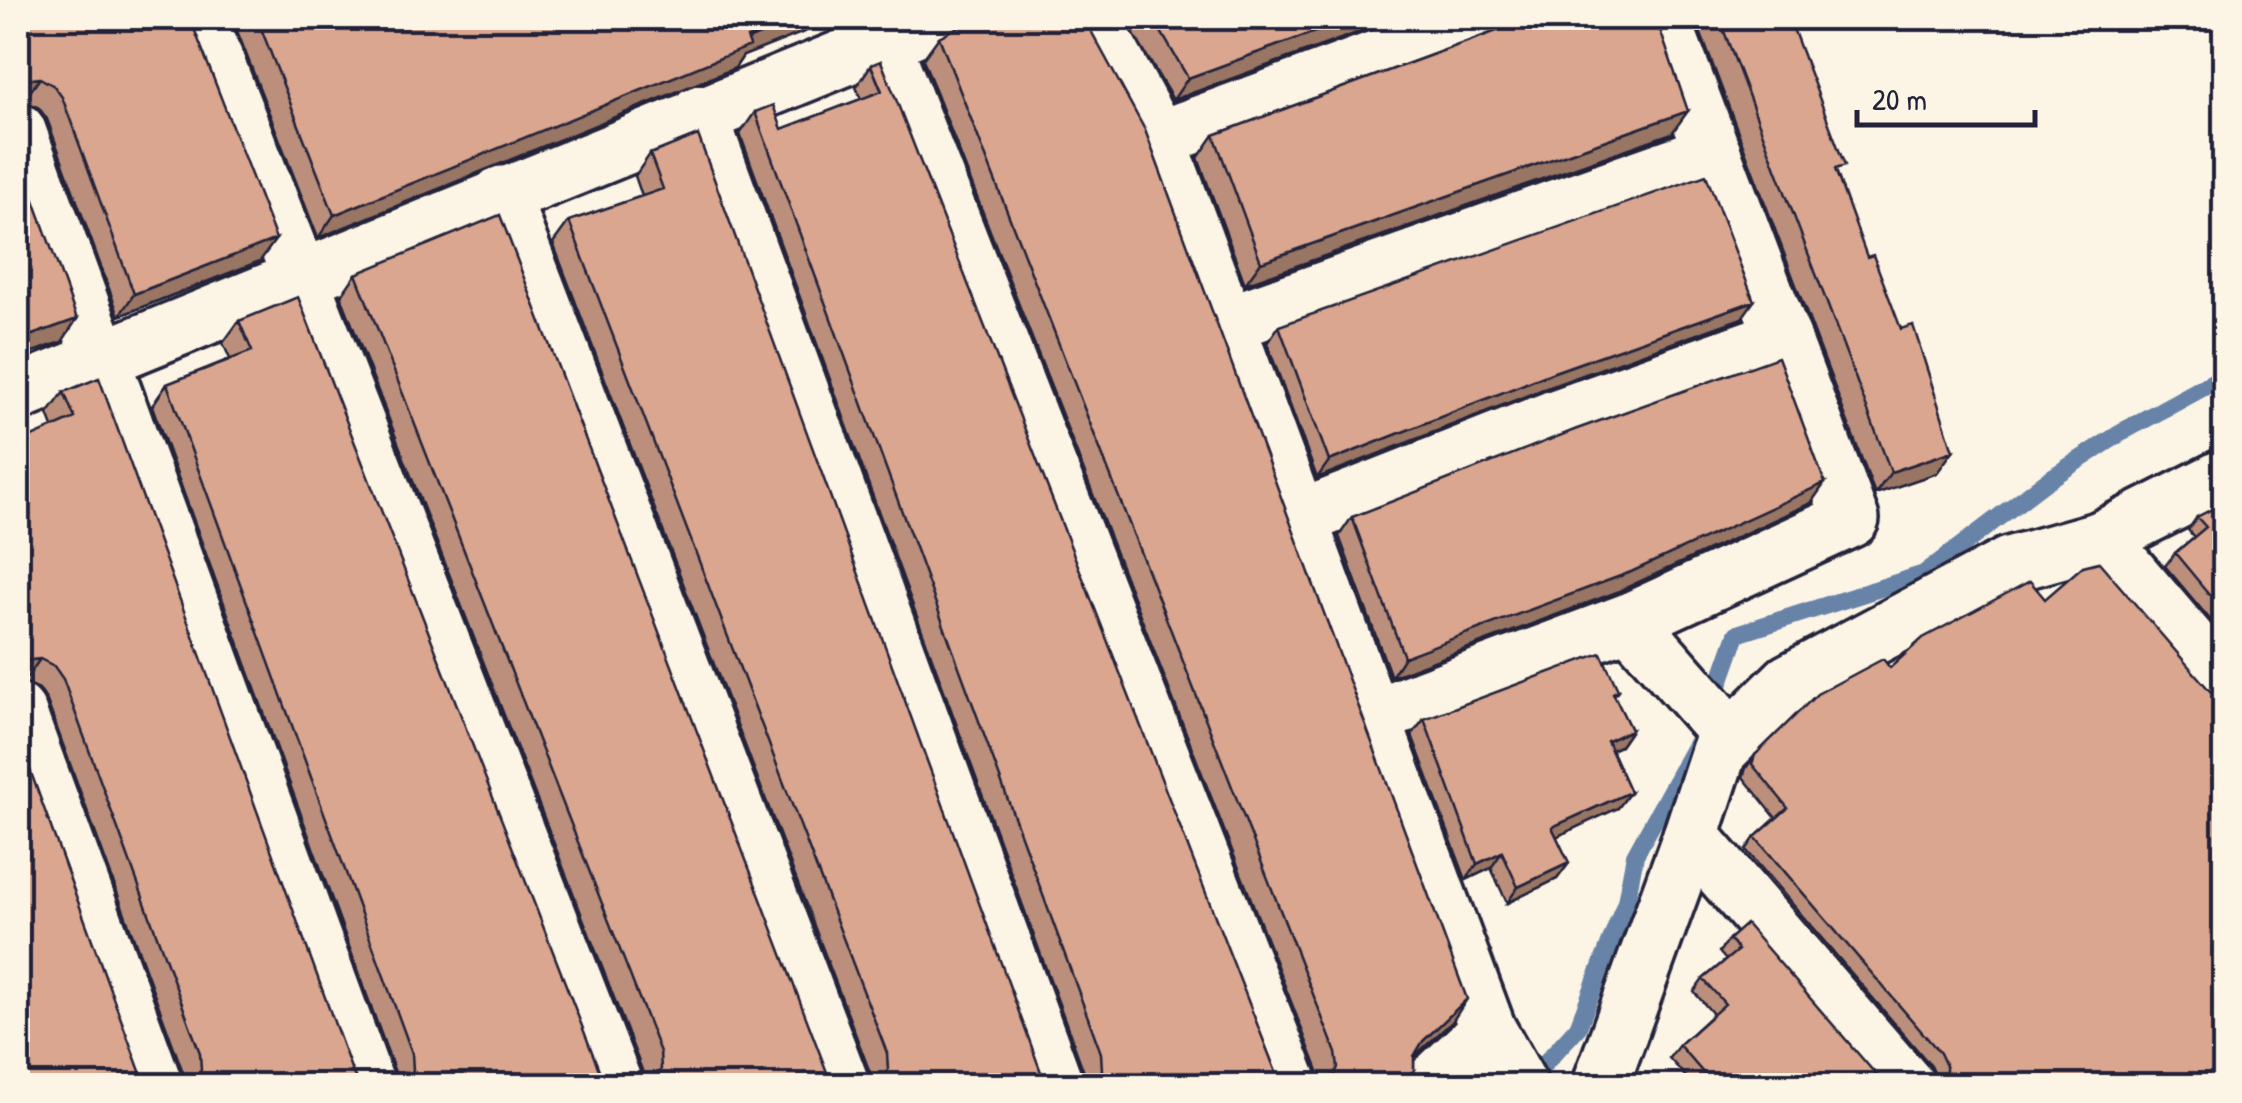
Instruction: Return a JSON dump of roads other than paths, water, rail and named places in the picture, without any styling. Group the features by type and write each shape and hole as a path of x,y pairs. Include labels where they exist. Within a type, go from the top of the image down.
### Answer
{"street":[{"path":"199,18 615,1086"},
{"path":"18,393 881,38 942,18"},
{"path":"1092,18 1158,139 1505,1060 1428,1086"},
{"path":"1158,139 1488,18"},
{"path":"1375,716 1629,621 1851,520 1662,18"},
{"path":"881,38 1291,1086"},
{"path":"699,113 1056,1086"},
{"path":"18,130 368,1086"},
{"path":"1227,324 1712,152"},
{"path":"501,194 842,1086"},
{"path":"1300,518 1552,419 1782,337"},
{"path":"1600,1086 1691,836 1722,728 1788,682 2009,565 2102,539 2224,478"},
{"path":"2102,539 2224,683"},
{"path":"1629,621 1722,728"},
{"path":"18,712 155,1086"},
{"path":"1691,836 1907,1086"}],"waterway":[{"path":"1712,705 1737,634 1924,574 2045,482 2127,429 2224,376"},
{"path":"1525,1085 1578,1027 1626,902 1635,855 1697,743"}]}
